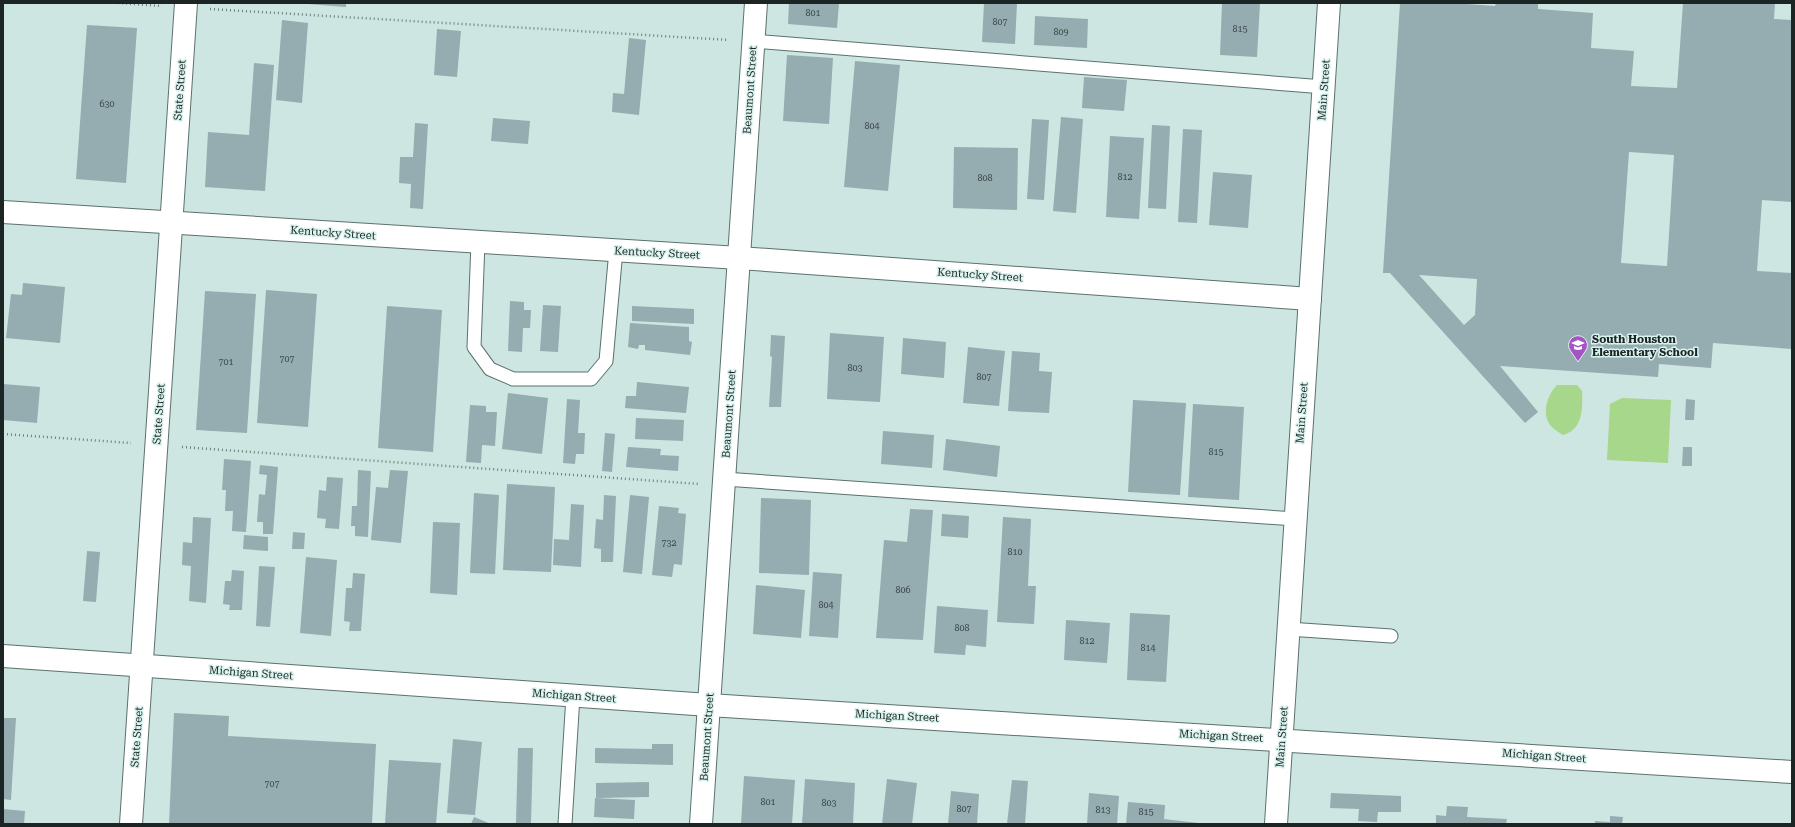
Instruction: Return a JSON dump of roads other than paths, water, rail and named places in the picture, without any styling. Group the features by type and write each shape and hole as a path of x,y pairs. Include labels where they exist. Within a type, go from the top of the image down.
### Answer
{"street":[{"name":"Beaumont Street","path":"702,824 756,3"},
{"name":"Main Street","path":"1276,824 1329,3"},
{"name":"State Street","path":"131,824 186,5"},
{"name":"Kentucky Street","path":"3,212 739,258 1310,299"},
{"name":"Michigan Street","path":"3,656 709,705 1792,772"}],"lane":[{"path":"753,41 1324,87"},
{"path":"478,242 474,347 490,369 513,379 591,379 606,361 616,250"},
{"path":"724,482 1295,519"},
{"path":"1288,629 1391,636"},
{"path":"565,824 572,696"}],"place":[{"name":"South Houston Elementary School","path":"1578,362"}]}
